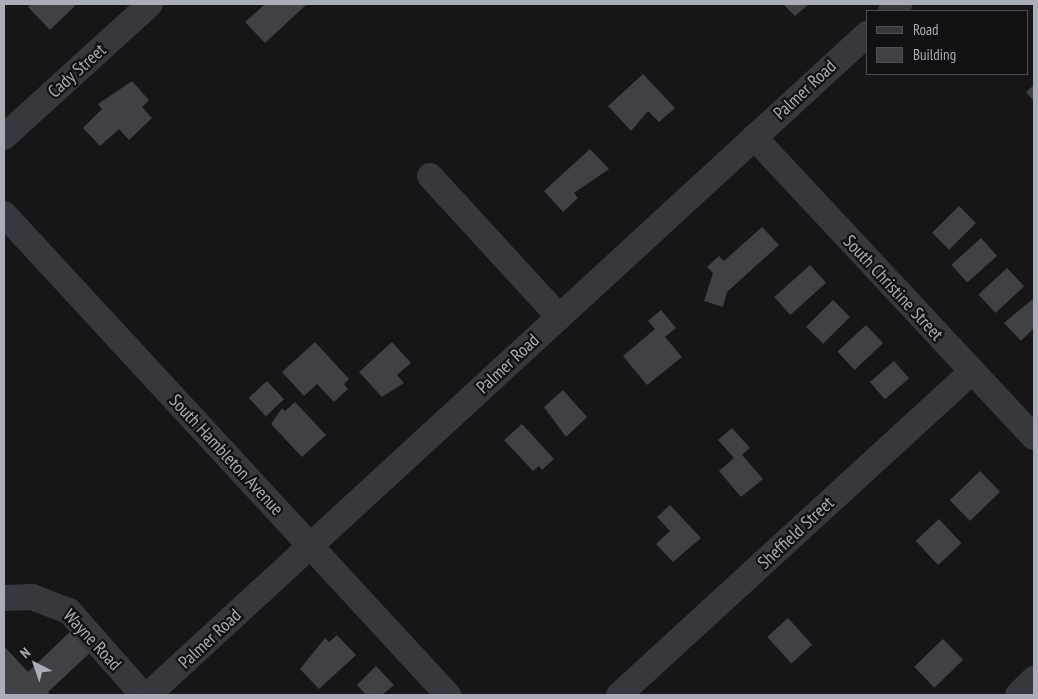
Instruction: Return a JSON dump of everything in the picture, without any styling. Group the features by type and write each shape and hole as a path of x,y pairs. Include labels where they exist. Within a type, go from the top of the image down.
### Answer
{"street":[{"name":"Cady Street","path":"4,137 150,4"},
{"name":"Palmer Road","path":"148,695 866,35"},
{"name":"South Christine Street","path":"754,137 1034,437"},
{"path":"430,176 559,317"},
{"name":"South Hambleton Avenue","path":"4,214 448,695"},
{"name":"Sheffield Street","path":"619,695 972,371"},
{"name":"Wayne Road","path":"4,598 32,596 68,610 143,695"},
{"path":"1018,695 1034,679"}],"building":[{"path":"31,4 73,4 75,6 50,30 28,7"},
{"path":"265,4 307,4 265,43 245,22"},
{"path":"783,4 809,4 795,16"},
{"path":"643,74 675,108 659,122 648,111 631,131 608,106"},
{"path":"132,81 149,100 142,107 152,118 129,140 119,129 100,146 83,128 102,109 98,104"},
{"path":"1034,85 1034,101 1026,92"},
{"path":"590,149 609,169 574,193 578,198 563,212 544,191"},
{"path":"959,206 976,223 949,250 932,233"},
{"path":"762,227 779,245 727,292 723,307 704,301 713,273 707,267 719,256 724,261"},
{"path":"981,238 997,256 967,283 951,265"},
{"path":"810,265 826,283 790,315 774,297"},
{"path":"1007,268 1024,286 996,313 978,295"},
{"path":"1034,298 1034,328 1021,341 1004,323"},
{"path":"833,300 850,317 823,344 806,327"},
{"path":"661,310 676,328 665,337 682,357 647,385 623,356 655,329 648,321"},
{"path":"866,325 883,343 855,370 837,352"},
{"path":"315,342 349,379 344,384 348,389 334,402 317,384 304,396 282,372"},
{"path":"392,342 411,363 397,375 404,383 382,397 359,372"},
{"path":"894,361 909,378 885,399 870,382"},
{"path":"267,381 284,399 266,416 249,398"},
{"path":"563,390 587,417 566,437 544,407"},
{"path":"295,402 326,435 302,457 271,424 282,408 285,411"},
{"path":"522,424 554,459 542,470 539,466 533,471 504,440"},
{"path":"732,428 750,448 742,455 763,479 741,497 719,471 734,458 718,440"},
{"path":"980,471 1000,492 970,521 950,500"},
{"path":"670,505 701,538 673,562 656,544 670,531 657,517"},
{"path":"939,519 962,543 938,565 916,541"},
{"path":"788,618 812,645 791,663 767,637"},
{"path":"74,628 94,649 48,692 50,695 4,695 4,646 28,672"},
{"path":"337,635 356,655 319,689 300,669 325,638 329,642"},
{"path":"943,639 963,660 934,688 914,667"},
{"path":"376,666 394,685 382,695 366,695 357,685"}]}
